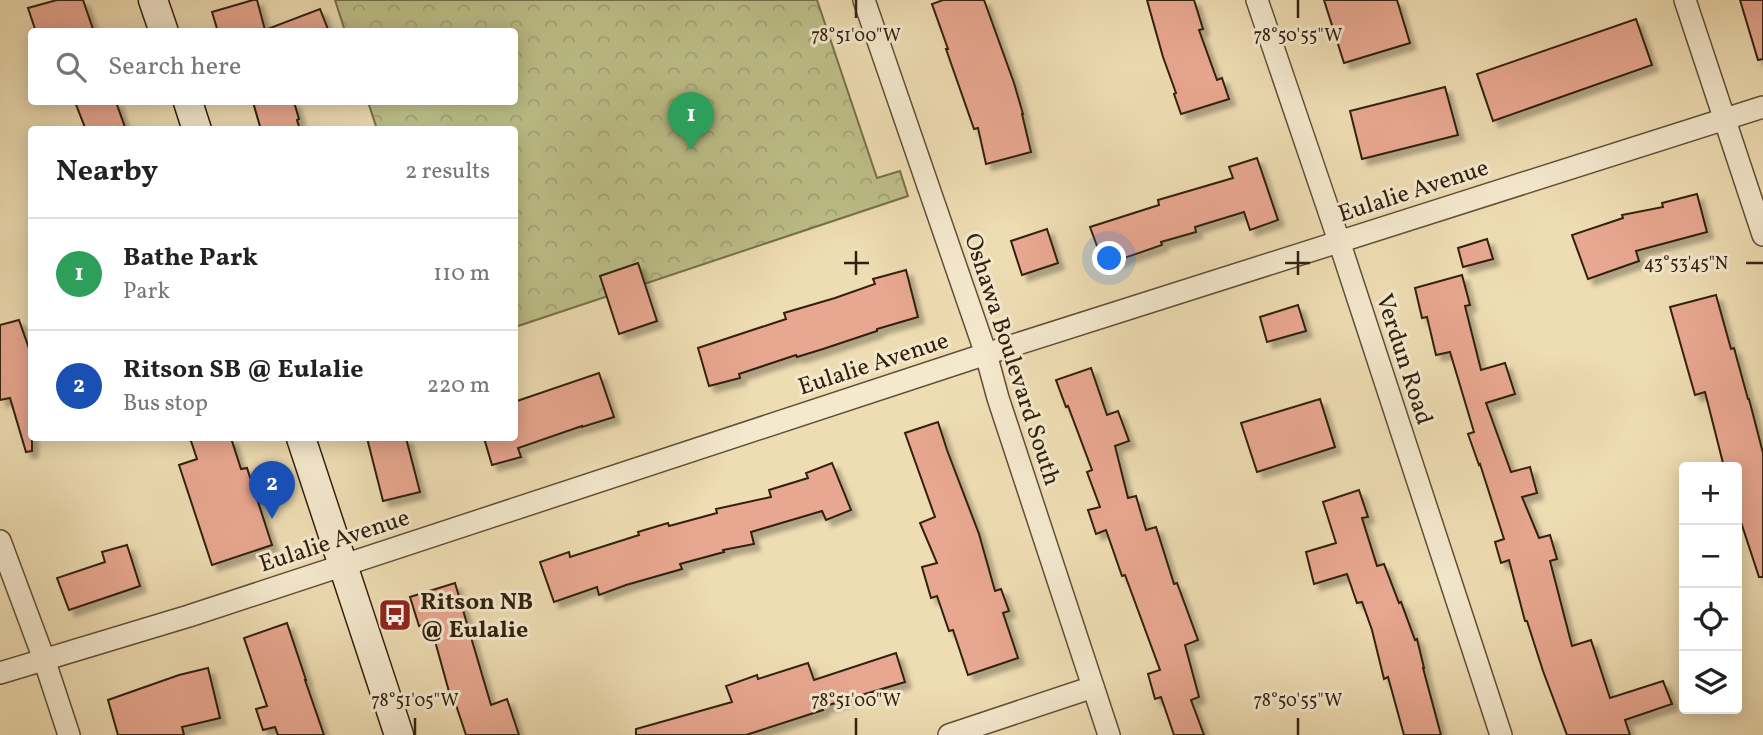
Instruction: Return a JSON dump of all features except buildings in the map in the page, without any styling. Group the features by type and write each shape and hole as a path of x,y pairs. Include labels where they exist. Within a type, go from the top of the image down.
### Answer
{"main road":[{"path":"153,0 163,28"},
{"path":"189,105 196,126"},
{"path":"302,441 400,735"}],"street":[{"name":"Oshawa Boulevard South","path":"864,0 986,354 1109,735"},
{"name":"Verdun Road","path":"1257,0 1501,735"},
{"path":"1685,0 1763,235"},
{"name":"Eulalie Avenue","path":"0,673 188,616 986,354 1763,107"},
{"path":"0,541 69,735"},
{"path":"949,735 1093,687"}],"green space":[{"path":"335,0 817,0 877,178 900,171 908,196 518,326 518,126 376,126 369,105 518,105 518,28 344,28"}],"place":[{"name":"Bathe Park","path":"691,150"},
{"name":"Ritson SB @ Eulalie","path":"272,519"},
{"name":"Ritson NB @ Eulalie","path":"395,615"}]}
